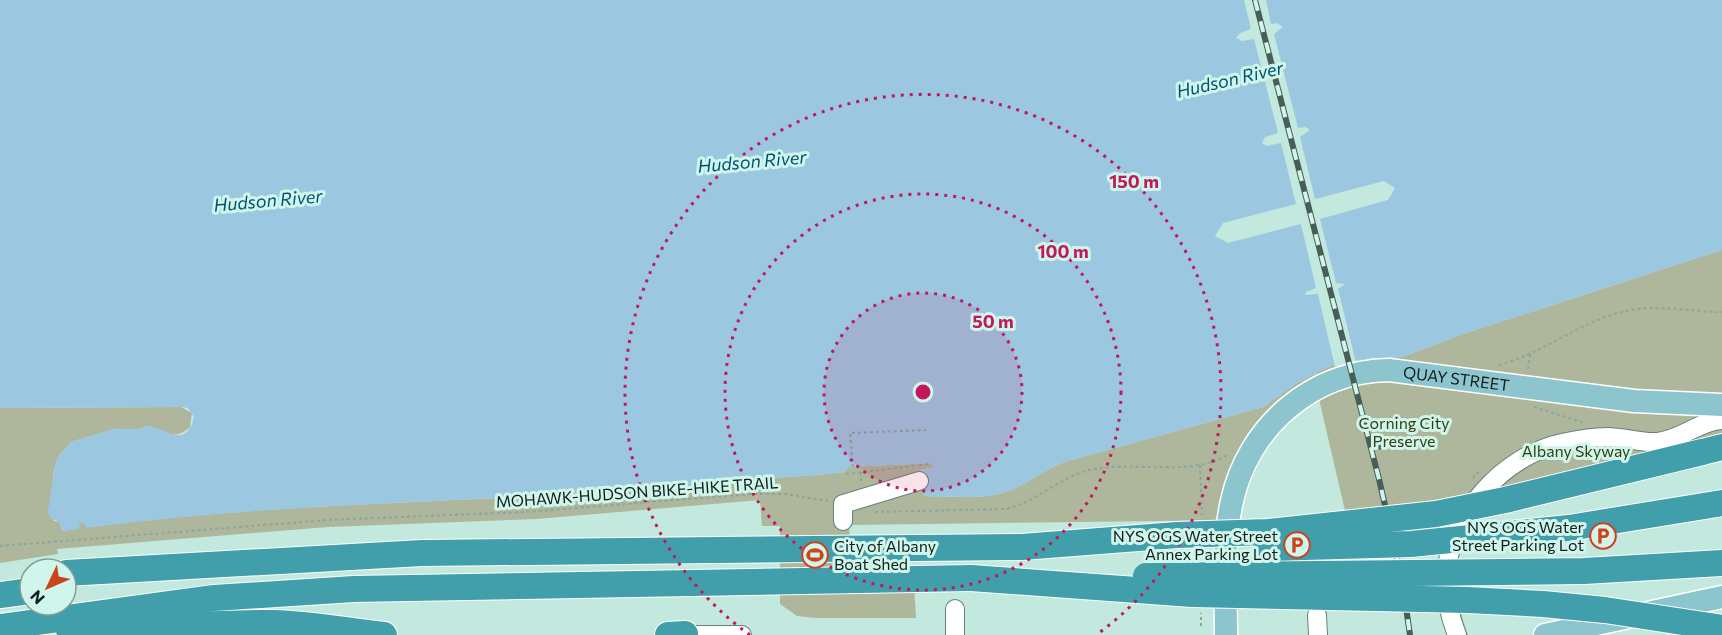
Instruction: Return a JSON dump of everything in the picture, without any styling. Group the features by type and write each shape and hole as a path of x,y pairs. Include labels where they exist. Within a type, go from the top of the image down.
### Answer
{"highway":[{"path":"1022,547 1177,535 1268,532 1436,514 1505,500 1722,447"},
{"path":"78,573 134,571 350,555 766,548 1205,548 1411,544 1593,525 1722,503"},
{"path":"0,628 214,598 354,589 971,578 1584,572 1722,563"},
{"path":"78,583 134,571"},
{"path":"971,578 1192,594 1468,600 1543,604 1605,610 1722,628"},
{"path":"0,581 18,579"},
{"path":"0,595 18,593"},
{"path":"0,628 118,631 170,626 276,623 384,635"},
{"path":"668,635 685,635"}],"main road":[{"name":"QUAY STREET","path":"1226,635 1229,518 1238,480 1258,440 1283,411 1317,387 1361,372 1379,370 1415,372 1634,401 1722,405"},
{"path":"1545,635 1722,597"}],"street":[{"path":"1455,630 1446,589 1447,566 1462,524 1483,491 1503,471 1529,454 1563,443 1606,437 1659,442 1707,423 1722,420"},
{"path":"843,513 919,481"},
{"path":"955,609 956,635"},
{"path":"1317,615 1318,635"},
{"path":"685,635 742,635"}],"path":[{"path":"1492,366 1530,353 1597,320 1627,310 1722,312"},
{"path":"1527,375 1530,353"},
{"path":"1528,406 1578,420 1601,431 1606,437"},
{"path":"853,467 850,433 926,430"},
{"name":"MOHAWK-HUDSON BIKE-HIKE TRAIL","path":"0,546 327,520 525,512 751,494 786,494 843,513 1006,510 1023,504 1058,483 1088,471 1207,464 1236,450"},
{"path":"846,474 928,464"}],"green space":[{"name":"Corning City Preserve","path":"1722,250 1722,442 1474,519 1461,547 1456,576 1459,605 1468,635 1451,635 1438,582 1440,554 1457,501 1346,515 1319,399 1287,420 1275,434 1257,466 1238,520 849,525 852,586 914,585 916,618 816,618 797,616 780,604 780,526 762,526 760,500 536,519 328,527 57,549 58,554 18,557 18,560 0,563 0,408 181,407 192,413 190,427 179,434 169,434 148,426 139,429 114,429 71,442 59,456 54,469 51,500 54,521 60,522 62,531 79,528 78,524 83,522 87,527 209,514 607,492 817,475 844,472 848,467 932,463 933,467 915,472 924,496 981,496 1013,489 1064,462 1263,407 1297,383 1332,365 1365,359 1402,357 1463,334"}],"water":[{"name":"Hudson River","path":"0,0 1722,0 1722,250 1463,334 1402,357 1365,359 1332,365 1297,383 1263,407 1064,462 1013,489 992,495 924,496 915,472 933,467 932,463 848,467 844,472 817,475 607,492 270,510 86,528 83,522 78,524 79,529 62,531 60,522 50,518 48,511 56,460 71,442 114,429 139,429 148,426 181,435 186,433 194,417 188,408 181,407 0,408"}],"pier":[{"path":"1244,0 1266,0 1271,24 1277,23 1283,27 1274,34 1298,128 1305,127 1310,130 1300,137 1315,199 1384,181 1395,188 1388,200 1320,219 1336,283 1345,284 1338,289 1356,363 1335,367 1318,294 1305,295 1306,292 1316,288 1301,224 1228,243 1215,236 1223,223 1296,204 1281,143 1267,146 1262,143 1265,137 1278,133 1254,39 1242,41 1236,38 1240,33 1251,29"}],"building":[{"path":"1383,442 1384,448 1379,450 1377,444"}],"railway":[{"path":"1255,0 1379,479 1402,580 1410,635"}],"place":[{"name":"NYS OGS Water Street Parking Lot","path":"1603,536"},
{"name":"NYS OGS Water Street Annex Parking Lot","path":"1297,545"},
{"name":"City of Albany Boat Shed","path":"815,555"}],"park label":[{"name":"Albany Skyway","path":"1576,451"}]}
